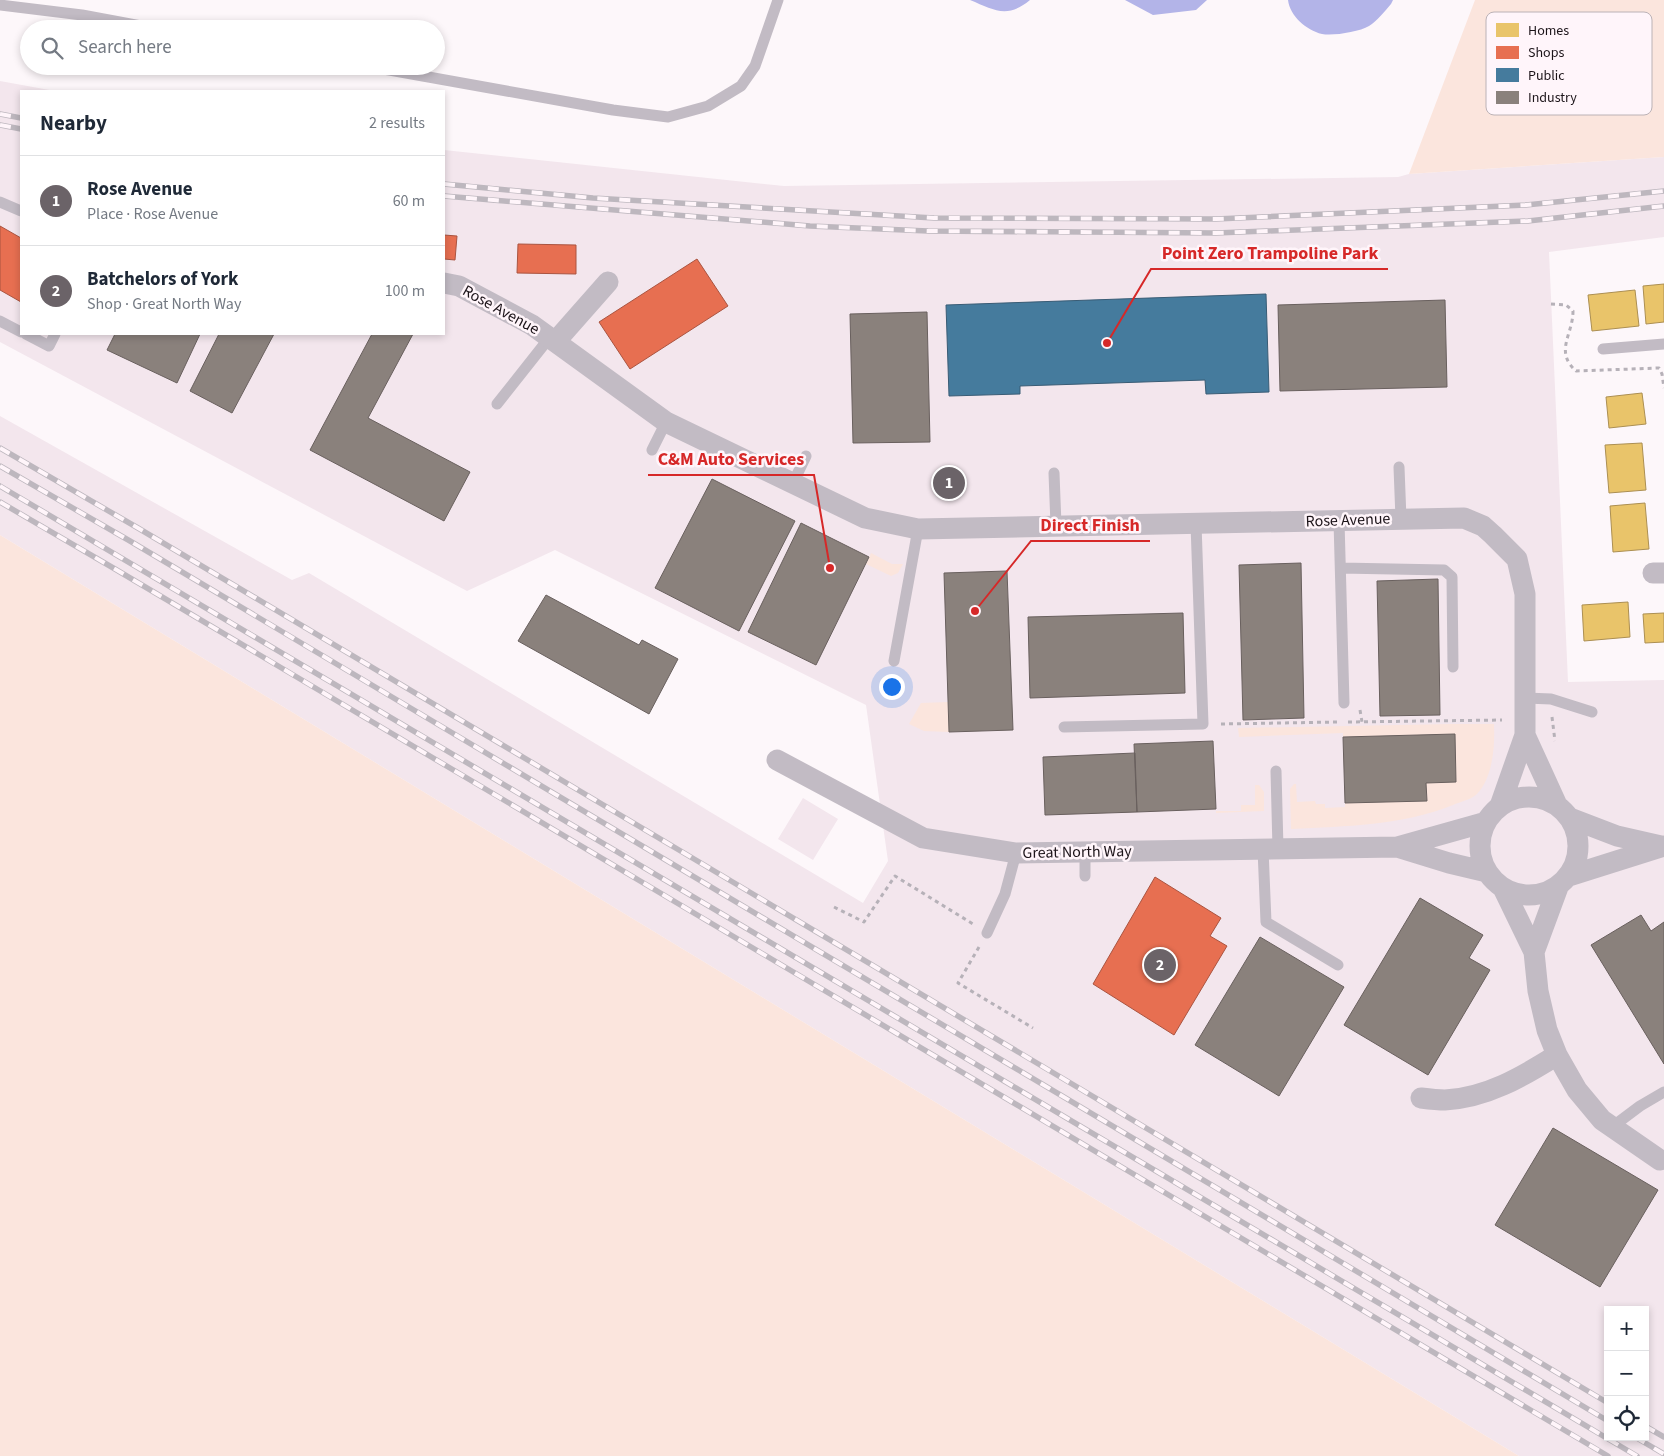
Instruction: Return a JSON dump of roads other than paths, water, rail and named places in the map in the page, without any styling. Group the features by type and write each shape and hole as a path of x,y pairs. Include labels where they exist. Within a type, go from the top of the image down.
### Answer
{"street":[{"name":"Rose Avenue","path":"445,282 459,286 532,325 666,422 866,518 918,529 1464,518 1483,526 1517,559 1525,594 1525,728 1500,806"},
{"name":"Rose Avenue","path":"553,339 608,282"},
{"name":"Rose Avenue","path":"1525,728 1564,812"},
{"name":"Great North Way","path":"777,760 923,838 1016,853 1397,847 1486,822"},
{"path":"1660,1160 1602,1120 1577,1090 1556,1055 1546,1030 1538,991 1534,952 1503,888 1486,872 1480,847 1481,834 1486,822 1500,806 1514,799 1528,797 1544,799 1564,812 1617,836 1662,846"},
{"path":"1534,952 1563,881 1577,857 1578,837 1564,812"},
{"path":"1503,888 1521,895 1540,894 1563,881 1662,846"},
{"name":"Great North Way","path":"1397,847 1486,872"},
{"path":"1421,1098 1444,1100 1478,1095 1529,1073 1556,1055"}],"lane":[{"path":"418,75 613,110 668,117 708,106 741,86 755,66 778,0"},
{"path":"0,5 109,20"},
{"path":"0,202 20,211"},
{"path":"0,321 20,331"},
{"path":"28,335 49,346 54,335"},
{"path":"497,404 553,339"},
{"path":"1603,348 1664,344"},
{"path":"652,450 666,422"},
{"path":"793,483 806,456"},
{"path":"1399,467 1401,519"},
{"path":"1054,473 1056,525"},
{"path":"1340,521 1344,703"},
{"path":"1064,727 1204,724 1196,524"},
{"path":"894,661 918,529"},
{"path":"1340,568 1444,570 1452,577 1453,667"},
{"path":"1526,698 1551,699 1592,712"},
{"path":"1276,771 1266,922 1338,966"},
{"path":"1084,876 1085,852"},
{"path":"987,933 1005,894 1016,853"},
{"path":"1612,1127 1640,1106 1664,1092"}],"water":[{"path":"970,0 1030,0 1014,9 1000,11"},
{"path":"1125,0 1207,0 1196,10 1153,15"},
{"path":"1288,0 1393,0 1381,16 1365,28 1339,34 1322,34 1305,26 1295,17"}],"railway":[{"path":"0,114 20,118"},
{"path":"0,125 20,129"},
{"path":"445,184 593,198 934,218 1216,219 1526,205 1664,191"},
{"path":"445,196 810,226 928,231 1216,233 1528,221 1664,206"},
{"path":"0,448 138,528 1604,1401"},
{"path":"0,466 130,541 1604,1419"},
{"path":"0,486 1637,1456"},
{"path":"0,502 1608,1456"},
{"path":"1649,1428 1664,1437"},
{"path":"1642,1441 1664,1454"}],"place":[{"name":"Point Zero Trampoline Park","path":"1107,343"},
{"name":"Rose Avenue","path":"949,483"},
{"name":"C&M Auto Services","path":"830,568"},
{"name":"Direct Finish","path":"975,611"},
{"name":"Batchelors of York","path":"1160,965"}]}
